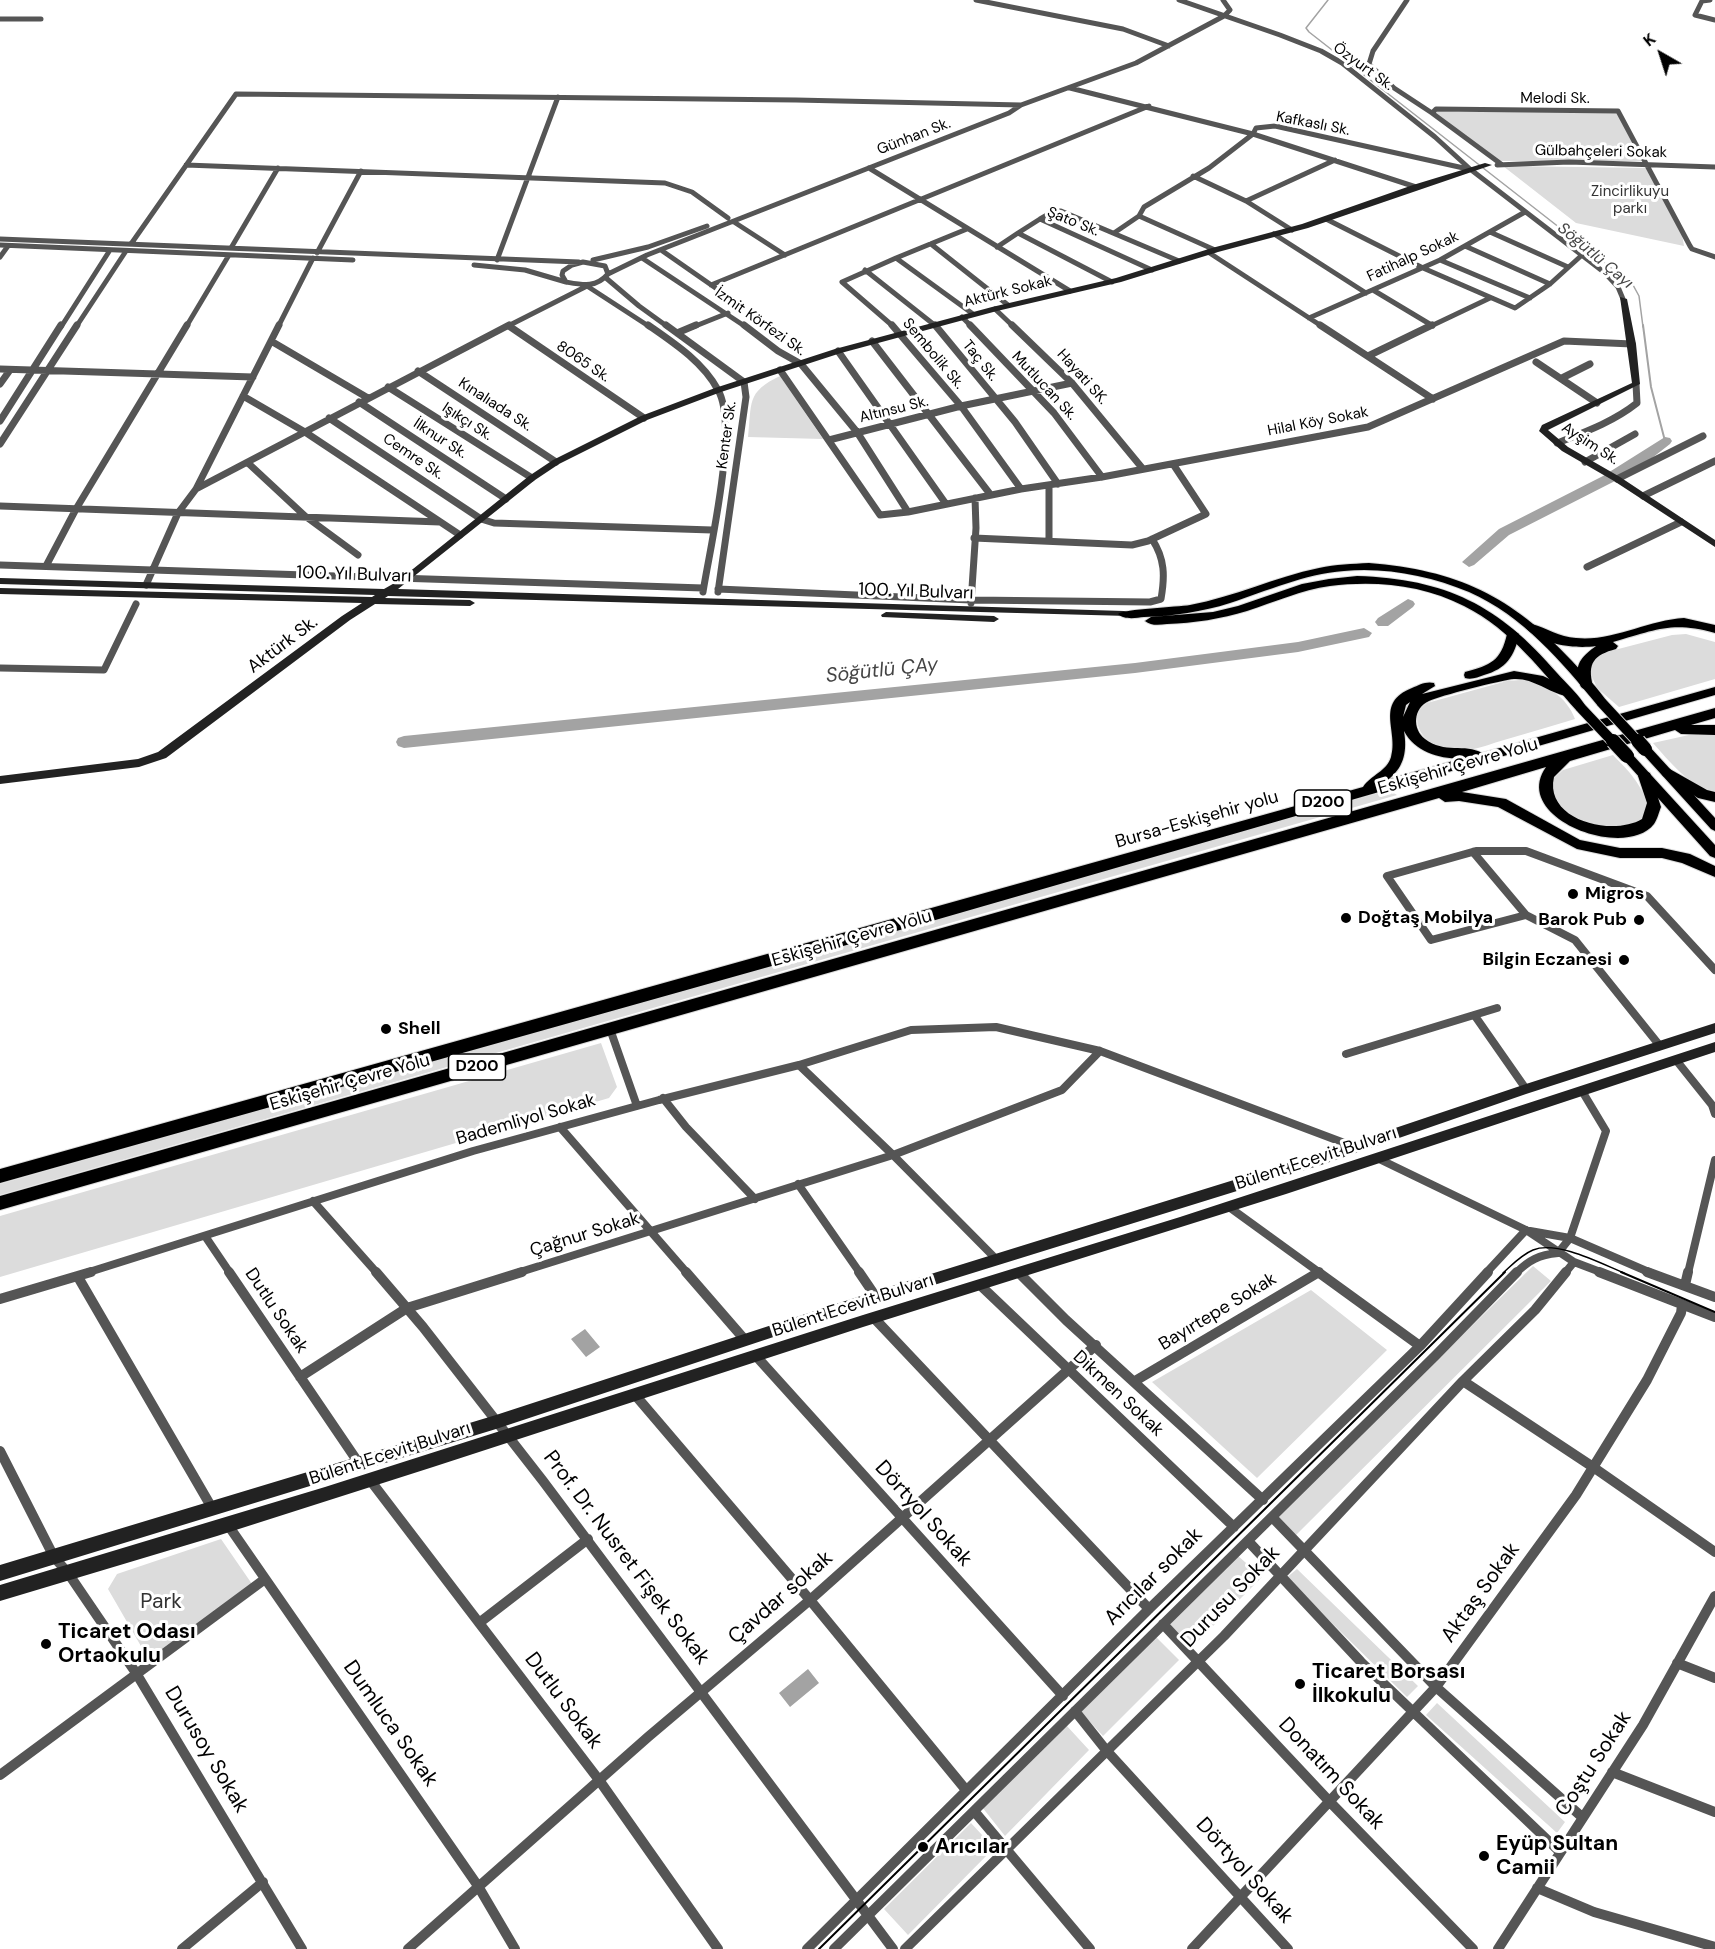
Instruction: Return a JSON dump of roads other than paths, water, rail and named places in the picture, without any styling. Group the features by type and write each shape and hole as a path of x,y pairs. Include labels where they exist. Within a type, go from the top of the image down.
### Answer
{"highway":[{"path":"1532,628 1564,641 1578,643 1594,643 1667,621 1689,622 1715,629"},
{"path":"1587,686 1583,672 1585,662 1600,649 1664,632 1682,630 1694,631 1715,639"},
{"path":"1365,791 1392,769 1399,740 1395,718 1397,706 1406,696 1420,689 1493,668 1502,662 1511,648 1514,634"},
{"path":"1502,752 1480,755 1437,752 1414,736 1409,729 1408,716 1413,705 1423,698 1514,675 1538,679 1566,692"},
{"name":"Bursa-Eskişehir yolu","path":"932,915 1711,691"},
{"name":"Eskişehir Çevre Yolu","path":"0,1203 1566,757 1715,712"},
{"path":"1660,729 1715,730"},
{"path":"1566,757 1553,768 1546,779 1547,793 1556,810 1575,824 1592,830 1611,833 1631,832 1647,824 1654,809 1645,776"},
{"path":"1668,774 1703,794 1715,797"},
{"path":"1412,800 1458,796 1501,802 1577,844 1620,853 1662,853 1685,858 1715,872"},
{"name":"Eskişehir Çevre Yolu","path":"0,1176 932,915"}],"main road":[{"name":"Aktürk Sokak","path":"556,462 644,418 718,390 837,351 1008,305 1112,282 1212,251 1292,230 1488,165"},
{"path":"1597,403 1636,384 1632,344 1623,299"},
{"name":"Ayşim Sk.","path":"1597,403 1545,427 1543,431 1585,462 1617,479 1715,544"},
{"name":"Aktürk Sk.","path":"0,780 140,763 162,755 383,592 406,578 532,478 556,462"},
{"path":"1123,617 1154,614 1222,601 1322,570 1360,567 1403,570 1463,586 1515,614 1532,628 1715,826"},
{"path":"1123,617 1182,621 1234,611 1314,585 1338,580 1370,580 1433,589 1463,600 1514,634 1715,853"},
{"name":"100. Yıl Bulvarı","path":"0,581 971,605 1123,617"},
{"name":"100. Yıl Bulvarı","path":"0,591 372,600 705,598 1123,617"},
{"path":"705,598 718,591"},
{"name":"Bülent Ecevit Bulvarı","path":"0,1573 496,1422 876,1297 1355,1148 1526,1089 1715,1028"},
{"name":"Bülent Ecevit Bulvarı","path":"0,1593 228,1525 508,1434 636,1396 874,1318 1229,1207 1715,1047"}],"street":[{"path":"976,0 1123,29 1169,46"},
{"name":"Özyurt Sk.","path":"1179,0 1321,51 1342,63 1525,212 1605,273 1618,287 1623,299"},
{"path":"1223,0 1230,10 1224,16"},
{"path":"1407,0 1374,51 1369,64 1394,88 1432,113 1500,164"},
{"path":"1715,1 1702,1 1695,15 1715,20"},
{"name":"Günhan Sk.","path":"587,286 642,258 731,220 1136,63 1224,16"},
{"path":"0,19 41,18"},
{"path":"1069,88 1149,106 1253,134 1416,187"},
{"path":"131,244 236,94 558,97 1018,107"},
{"path":"497,260 558,97"},
{"path":"711,285 1149,106"},
{"path":"315,256 586,261 648,247 731,220 1002,111 1018,107"},
{"name":"Melodi Sk.","path":"1432,113 1436,109 1618,111 1648,164"},
{"name":"Kafkaslı Sk.","path":"1114,233 1139,216 1144,207 1253,134 1256,128 1275,126 1472,169"},
{"path":"1246,201 1335,160"},
{"name":"Gülbahçeleri Sokak","path":"1488,165 1569,162 1712,166"},
{"path":"1648,164 1671,214 1692,249 1715,257"},
{"path":"186,165 529,176 671,184 692,192 785,255"},
{"path":"1712,166 1715,171"},
{"path":"46,566 76,509 279,168"},
{"path":"869,168 1070,291"},
{"path":"146,585 178,513 196,489 361,171"},
{"path":"1193,176 1246,201 1292,230"},
{"path":"1040,219 1052,212 1061,211 1179,261"},
{"name":"Fatihalp Sokak","path":"1309,318 1440,260 1525,212"},
{"path":"1139,216 1212,251 1433,399"},
{"name":"Şato Sk.","path":"1112,282 1018,233 1040,219 1152,270"},
{"path":"1326,219 1423,268 1515,308 1550,284 1582,255"},
{"name":"Sembolik Sk.","path":"967,229 842,282 901,333 961,406 1021,489"},
{"path":"1490,232 1568,267"},
{"path":"997,247 1018,233"},
{"path":"1274,234 1433,326"},
{"path":"0,239 131,244 230,252"},
{"path":"931,244 1008,305"},
{"path":"0,245 230,252 485,265 525,270 587,286"},
{"path":"0,257 8,246"},
{"path":"1465,246 1550,284"},
{"path":"0,421 110,250"},
{"path":"0,444 126,250"},
{"path":"661,250 740,304"},
{"name":"İzmit Körfezi Sk.","path":"642,258 728,313 778,351 801,364 857,432 908,512"},
{"path":"896,258 973,314"},
{"path":"1440,260 1530,298"},
{"name":"Kenter Sk.","path":"586,261 605,266 607,276 621,294 744,382 746,396 718,591"},
{"path":"566,282 562,275 563,271 579,262"},
{"name":"Taç Sk.","path":"866,270 935,325 996,399 1058,484"},
{"path":"196,489 418,371 587,286"},
{"name":"Kenter Sk.","path":"587,286 665,339 702,368 718,390 727,414 727,439 712,530 705,598"},
{"path":"1368,356 1490,298"},
{"name":"Hayati SK.","path":"995,309 1072,383 1143,469"},
{"path":"677,333 728,313"},
{"name":"Mutlucan Sk.","path":"962,317 1086,452 1102,477"},
{"name":"8065 Sk.","path":"509,326 644,418"},
{"path":"271,341 368,398"},
{"name":"Hilal Köy Sokak","path":"1058,484 1368,427 1564,341 1632,344"},
{"path":"872,342 990,494"},
{"path":"837,351 946,504"},
{"path":"1536,362 1597,403"},
{"path":"1562,378 1590,364"},
{"path":"0,369 253,377"},
{"path":"0,384 10,370"},
{"path":"780,370 880,515 908,512 990,494 1058,484"},
{"name":"Kınalıada Sk.","path":"418,371 556,462"},
{"name":"Altınsu Sk.","path":"829,440 961,406 1072,383"},
{"path":"1557,443 1619,416 1631,408 1636,403 1636,384"},
{"name":"Işıkçı Sk.","path":"388,387 532,478"},
{"path":"243,396 305,432 460,535"},
{"name":"İlknur Sk.","path":"359,402 506,499"},
{"name":"Cemre Sk.","path":"329,418 481,519"},
{"path":"1585,462 1635,434"},
{"path":"1617,479 1703,436"},
{"path":"1643,496 1715,461"},
{"path":"248,463 305,516 358,555"},
{"path":"974,538 1132,544 1152,539 1206,514 1173,464"},
{"path":"1049,485 1049,541"},
{"path":"971,605 975,498"},
{"path":"0,506 440,522"},
{"path":"481,519 494,523 712,530"},
{"path":"1587,567 1681,522"},
{"path":"718,591 971,605 1150,602 1161,599 1165,572 1161,551 1152,539"},
{"path":"0,565 406,578 705,598"},
{"path":"0,668 104,670 136,604"},
{"path":"1526,915 1431,940 1387,876 1473,852 1526,851 1647,896 1715,970"},
{"path":"1473,852 1526,915 1575,940 1660,1046"},
{"path":"1346,1054 1497,1008"},
{"path":"1475,1016 1526,1089"},
{"name":"Bademliyol Sokak","path":"0,1299 78,1277 428,1165 663,1098 799,1065 911,1030 996,1027 1100,1050 1355,1148"},
{"path":"610,1029 637,1106"},
{"name":"Çağnur Sokak","path":"300,1377 407,1308 893,1155 1062,1090 1100,1050"},
{"path":"1676,1060 1712,1105 1715,1114"},
{"path":"799,1065 893,1155 996,1259"},
{"path":"834,1949 1527,1262 1541,1255 1558,1253 1570,1238 1606,1131 1582,1091"},
{"path":"663,1098 686,1127 755,1198"},
{"path":"560,1127 746,1340"},
{"path":"1377,1158 1526,1230 1574,1262 1715,1317"},
{"path":"1685,1286 1715,1161"},
{"path":"798,1184 876,1297"},
{"name":"Prof. Dr. Nusret Fişek Sokak","path":"314,1201 407,1308 496,1422 508,1434 893,1949"},
{"path":"1229,1207 1420,1346"},
{"path":"1526,1230 1570,1238 1639,1269 1715,1298"},
{"name":"Arıcılar sokak","path":"807,1949 1149,1609 1420,1346 1526,1230"},
{"name":"Dutlu Sokak","path":"205,1236 360,1465"},
{"name":"Durusu Sokak","path":"905,1949 1279,1577 1463,1381 1535,1310 1574,1262"},
{"name":"Bayırtepe Sokak","path":"1135,1381 1319,1272"},
{"name":"Dikmen Sokak","path":"1019,1273 1066,1320 1263,1500"},
{"path":"78,1277 212,1508"},
{"name":"Dikmen Sokak","path":"980,1285 1234,1527"},
{"name":"Aktaş Sokak","path":"1192,1949 1436,1687 1576,1495 1647,1380 1681,1313 1682,1305"},
{"path":"874,1318 1149,1609"},
{"name":"Çavdar sokak","path":"408,1949 598,1780 810,1600 1096,1345"},
{"name":"Dörtyol Sokak","path":"756,1356 1063,1696"},
{"path":"1463,1381 1593,1467 1715,1552"},
{"path":"636,1396 810,1600 966,1790"},
{"name":"Durusoy Sokak","path":"0,1450 54,1557 68,1573 136,1673 302,1949"},
{"name":"Dutlu Sokak","path":"370,1480 598,1780 718,1949"},
{"path":"1272,1517 1436,1687 1582,1817"},
{"name":"Dumluca Sokak","path":"228,1525 478,1886 515,1949"},
{"path":"479,1623 588,1539"},
{"path":"1248,1540 1279,1577 1413,1712 1560,1852"},
{"path":"0,1775 265,1579"},
{"name":"Coştu Sokak","path":"1498,1949 1643,1725 1715,1598"},
{"name":"Donatım Sokak","path":"1163,1624 1329,1801 1473,1949"},
{"path":"1677,1663 1715,1678"},
{"name":"Dörtyol Sokak","path":"1075,1712 1106,1750 1288,1949"},
{"path":"1612,1772 1715,1812"},
{"path":"974,1810 1090,1949"},
{"path":"182,1949 263,1882"},
{"path":"1537,1888 1594,1912 1715,1947"}],"waterway":[{"name":"Söğütlü Çayı","path":"1328,0 1306,28 1309,32 1633,285 1639,296 1643,327"},
{"name":"Söğütlü Çayı","path":"1643,325 1651,387 1665,441"},
{"name":"Söğütlü Çayı","path":"1469,562 1504,532 1628,468 1665,441"},
{"name":"Söğütlü ÇAy","path":"1383,622 1408,604"},
{"name":"Söğütlü ÇAy","path":"404,742 1135,668 1298,647 1364,633"}],"tram line":[{"path":"1503,1273 1525,1254 1543,1248 1554,1248 1579,1254 1624,1273"},
{"path":"819,1949 1505,1272"},
{"path":"1621,1272 1715,1312"}],"place":[{"name":"Migros","path":"1573,894"},
{"name":"Doğtaş Mobilya","path":"1346,918"},
{"name":"Barok Pub","path":"1639,920"},
{"name":"Bilgin Eczanesi","path":"1624,960"},
{"name":"Shell","path":"386,1029"},
{"name":"Ticaret Odası Ortaokulu","path":"46,1644"},
{"name":"Ticaret Borsası İlkokulu","path":"1300,1684"},
{"name":"Arıcılar","path":"923,1847"},
{"name":"Eyüp Sultan Camii","path":"1484,1856"}],"park label":[{"name":"Zincirlikuyu parkı","path":"1630,200"},
{"name":"Park","path":"161,1602"}]}
